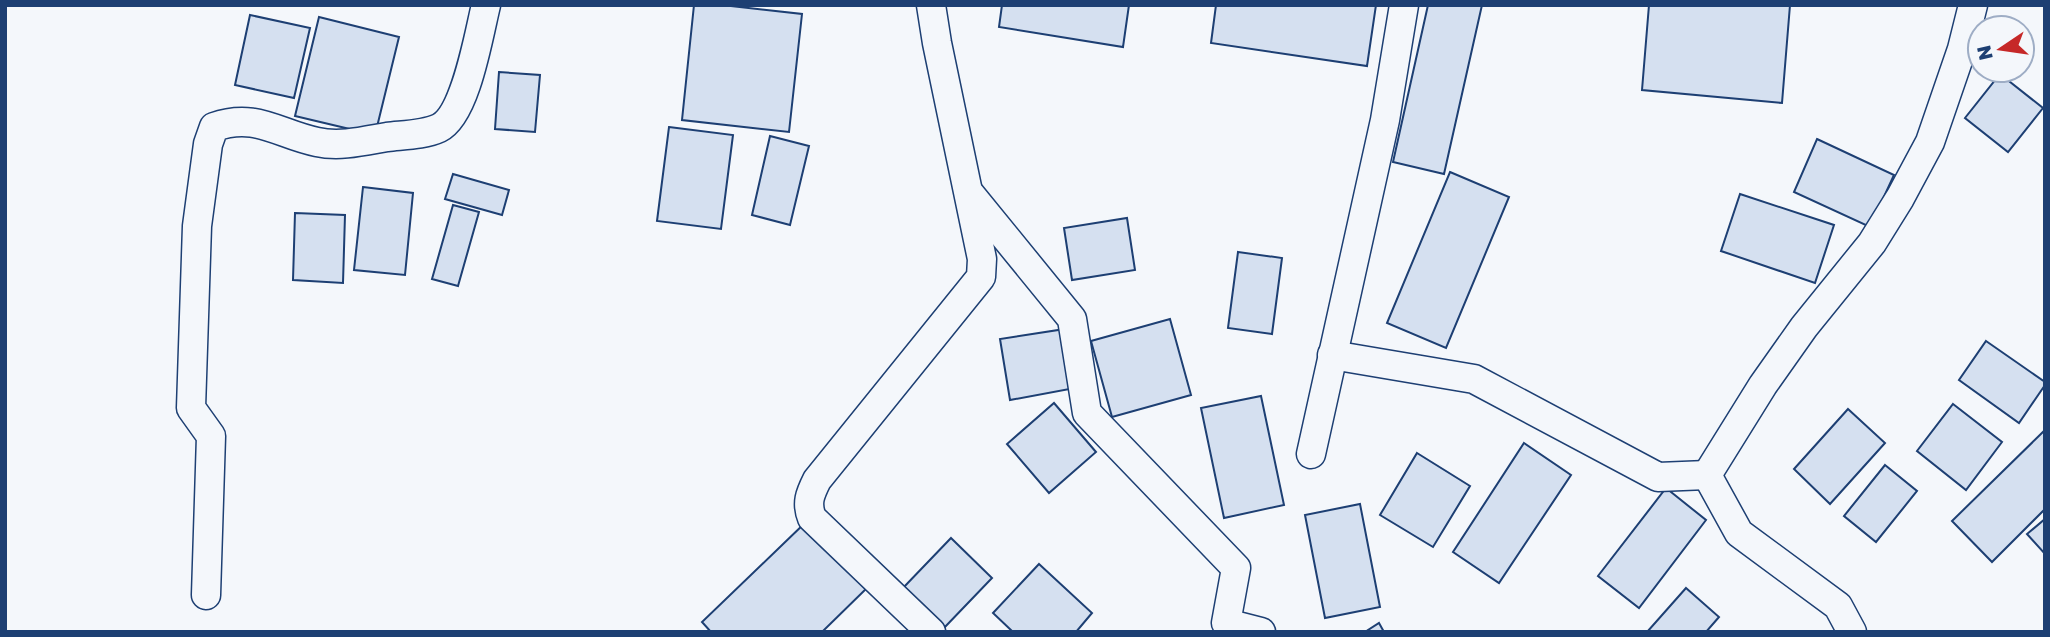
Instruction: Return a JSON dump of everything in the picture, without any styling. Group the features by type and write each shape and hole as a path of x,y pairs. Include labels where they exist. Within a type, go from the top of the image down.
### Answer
{"street":[{"path":"206,596 211,436 191,408 197,226 208,144 214,127 229,122 250,121 318,142 342,144 425,132 440,127 451,119 464,94 486,5"},
{"path":"931,5 982,258 981,277 817,480 809,495 808,508 812,518 931,632"},
{"path":"1311,454 1385,120 1404,5"},
{"path":"1707,475 1763,385 1804,327 1872,243 1900,198 1930,142 1962,49 1973,5"},
{"path":"969,192 1072,319 1087,413 1236,568 1226,623 1261,632"},
{"path":"1332,355 1474,379 1658,477 1707,475"},
{"path":"1707,475 1738,533 1838,606 1852,632"}],"building":[{"path":"694,5 722,5 802,14 789,132 682,120"},
{"path":"1002,5 1129,5 1123,47 999,27"},
{"path":"1216,5 1376,5 1367,66 1211,43"},
{"path":"1428,5 1482,5 1444,174 1393,162"},
{"path":"1649,5 1790,5 1782,103 1642,90"},
{"path":"250,15 310,28 294,98 235,85"},
{"path":"319,17 399,37 375,135 295,116"},
{"path":"499,72 540,75 535,132 495,129"},
{"path":"1992,84 2013,84 2043,108 2008,152 1965,118"},
{"path":"669,127 733,135 721,229 657,221"},
{"path":"770,136 809,146 790,225 752,215"},
{"path":"1817,139 1894,175 1870,227 1794,192"},
{"path":"1450,172 1509,197 1446,348 1387,323"},
{"path":"453,174 509,190 502,215 445,199"},
{"path":"363,187 413,193 405,275 354,270"},
{"path":"1740,194 1834,225 1815,283 1721,251"},
{"path":"453,205 479,212 458,286 432,279"},
{"path":"295,213 345,215 343,283 293,280"},
{"path":"1127,218 1135,270 1072,280 1064,228"},
{"path":"1238,252 1282,258 1272,334 1228,328"},
{"path":"1170,319 1191,395 1112,417 1091,341"},
{"path":"1065,329 1075,388 1010,400 1000,339"},
{"path":"1986,341 2045,382 2019,423 1959,380"},
{"path":"1261,396 1284,505 1224,518 1201,408"},
{"path":"1054,403 1096,452 1049,493 1007,444"},
{"path":"1953,404 2002,442 1966,490 1917,451"},
{"path":"1848,409 1885,443 1830,504 1794,469"},
{"path":"2045,430 2045,509 1992,562 1952,521"},
{"path":"1524,443 1571,475 1499,583 1453,552"},
{"path":"1417,453 1470,486 1433,547 1380,515"},
{"path":"1885,465 1917,491 1876,542 1844,516"},
{"path":"1666,488 1706,520 1639,608 1598,576"},
{"path":"1360,504 1380,607 1325,618 1305,515"},
{"path":"2045,519 2045,554 2027,534"},
{"path":"807,521 869,586 822,632 711,632 702,622"},
{"path":"951,538 992,578 943,629 902,589"},
{"path":"1039,564 1092,613 1076,632 1013,632 993,613"},
{"path":"1686,588 1719,617 1706,632 1647,632"},
{"path":"1379,623 1384,632 1365,632"}]}
